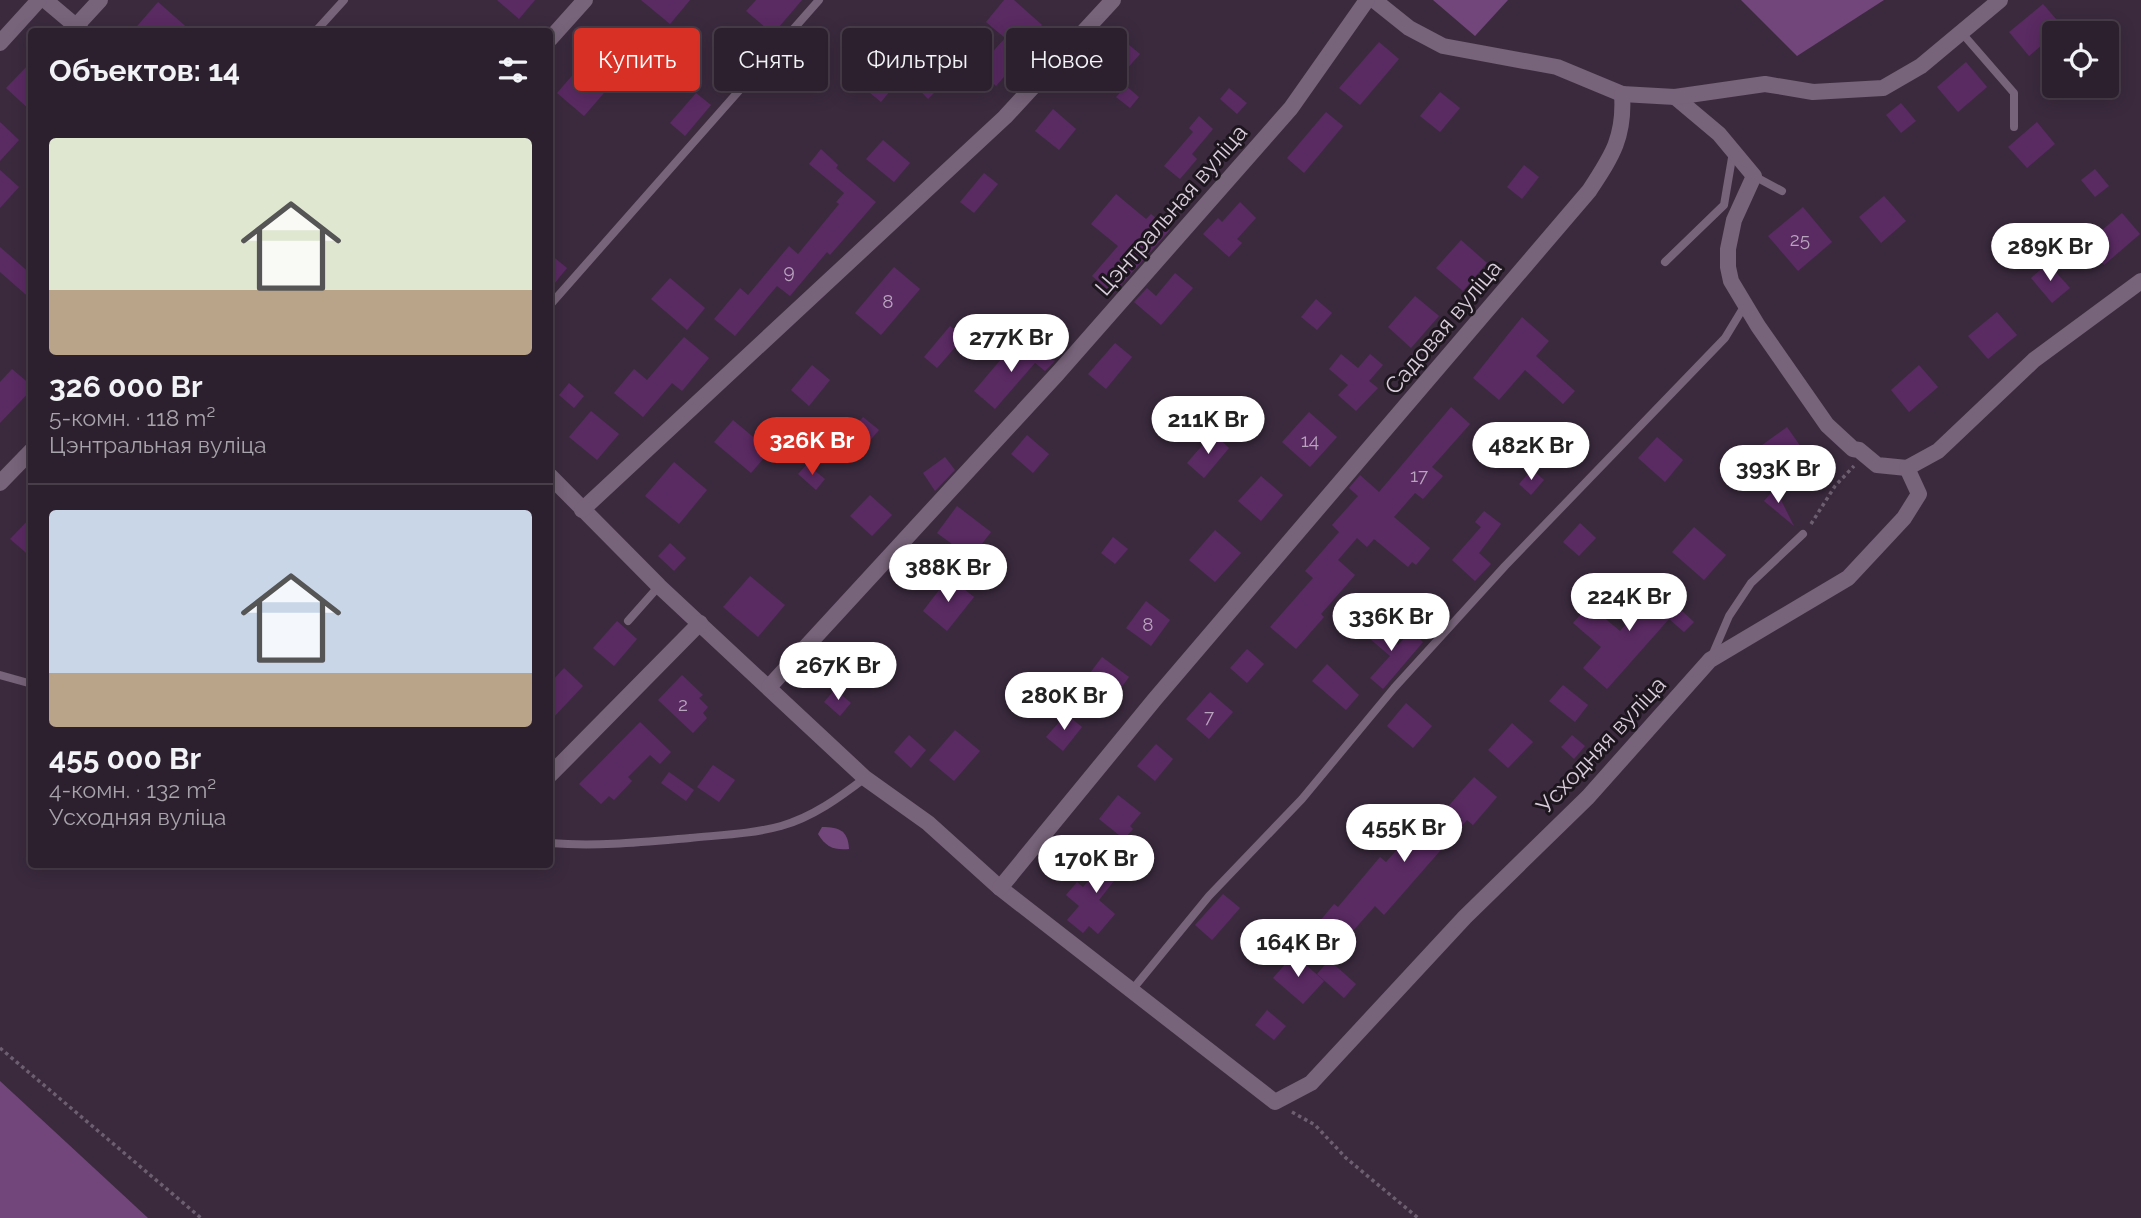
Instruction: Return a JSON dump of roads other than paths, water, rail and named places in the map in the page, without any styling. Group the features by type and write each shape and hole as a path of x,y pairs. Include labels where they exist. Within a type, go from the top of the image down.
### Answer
{"street":[{"path":"0,43 39,0"},
{"path":"45,0 80,28 100,0"},
{"path":"553,36 585,0"},
{"path":"582,510 1005,117 1113,0"},
{"name":"Цэнтральная вуліца","path":"769,687 1058,373 1291,108 1367,0"},
{"path":"1374,0 1409,28 1443,46 1557,67 1622,94 1675,97 1765,83 1813,92 1883,88 1921,66 2000,0"},
{"name":"Садовая вуліца","path":"1000,888 1155,699 1589,191 1608,162 1622,132 1622,94"},
{"path":"1675,97 1734,149 1754,176 1734,220 1728,249 1731,281 1827,425 1853,449 1877,465 1907,468 1938,451 2034,360 2141,281"},
{"path":"0,483 28,454"},
{"name":"Усходняя вуліца","path":"1132,990 1275,1102 1311,1083 1465,917 1588,797 1710,660 1848,578 1904,518 1919,494 1907,468"},
{"path":"553,479 659,586 866,778 928,823 1000,888 1132,990"},
{"path":"553,772 700,622"}],"lane":[{"path":"319,28 344,0"},
{"path":"553,301 819,0"},
{"path":"1961,32 2014,93 2014,127"},
{"path":"1665,262 1724,205 1734,149"},
{"path":"1754,176 1782,191"},
{"path":"1132,990 1209,896 1303,799 1403,678 1505,566 1725,338 1745,305"},
{"path":"1710,660 1729,616 1751,583 1803,534"},
{"path":"628,621 659,586"},
{"path":"0,676 28,683"},
{"path":"553,843 573,845 657,841 783,826 831,804 866,778"}]}
